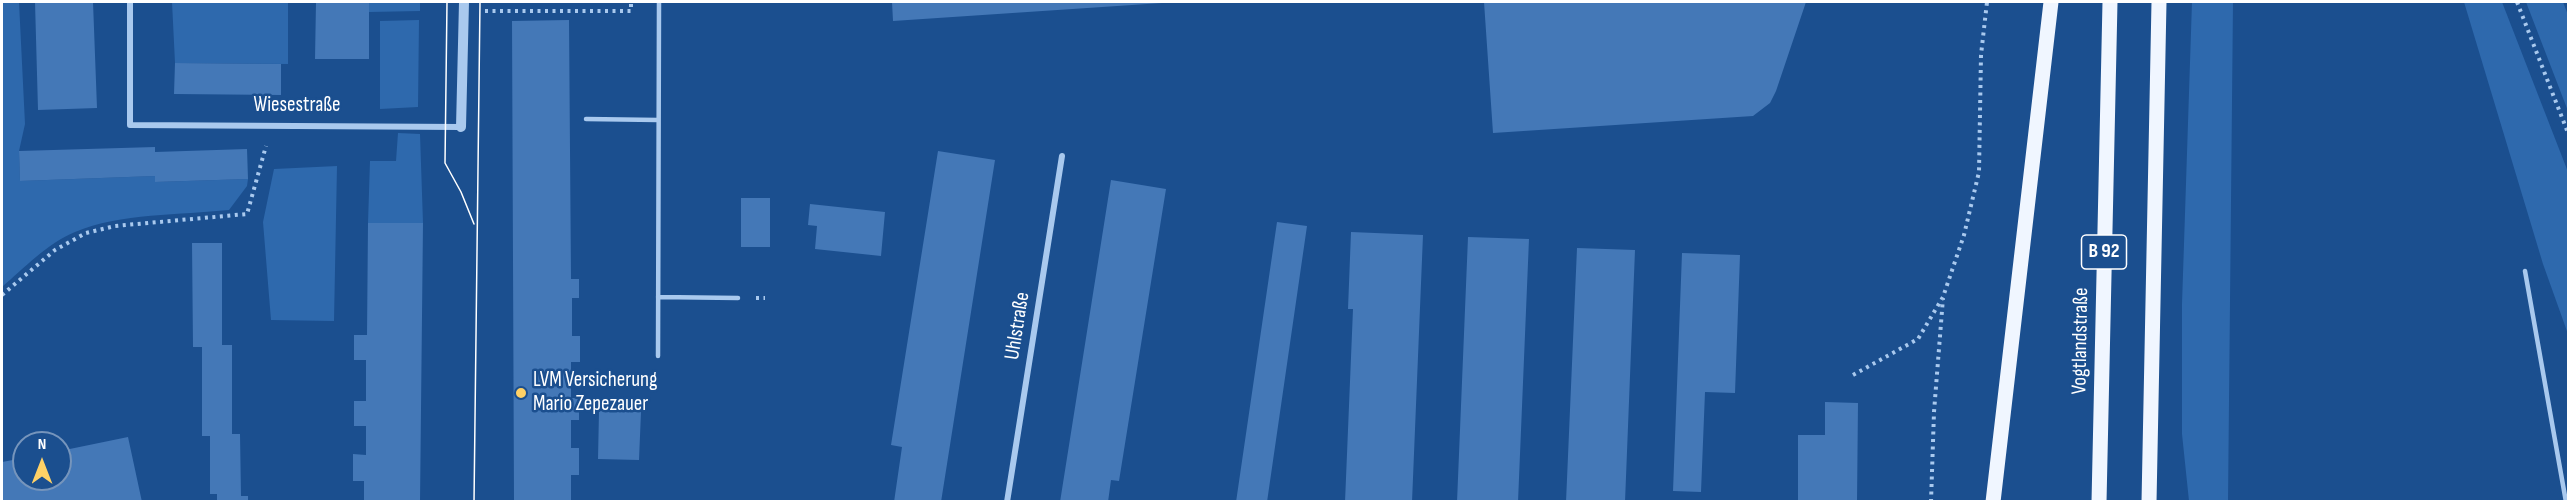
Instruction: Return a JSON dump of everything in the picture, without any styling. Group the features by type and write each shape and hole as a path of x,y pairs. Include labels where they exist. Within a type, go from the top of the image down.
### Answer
{"main road":[{"path":"1993,501 2051,2"},
{"name":"Vogtlandstraße","path":"2099,501 2110,2"},
{"name":"B 92","path":"2149,501 2159,2"}],"street":[{"name":"Wiesestraße","path":"130,2 130,125 461,127 464,6"},
{"name":"Uhlstraße","path":"1007,501 1062,156"}],"lane":[{"path":"658,356 659,2"},
{"path":"586,119 658,120"},
{"path":"2525,272 2566,501"},
{"path":"658,297 738,298"}],"path":[{"path":"464,6 631,11 631,2"},
{"path":"1853,375 1918,339 1943,297 1964,235 1979,172 1981,54 1986,2"},
{"path":"2517,2 2568,133"},
{"path":"2,295 55,250 86,233 114,226 246,214 272,125"},
{"path":"1931,501 1934,412 1943,297"}],"shaded area":[{"path":"2,2 19,2 25,124 19,151 20,181 155,176 155,182 248,179 247,186 229,210 131,218 111,221 75,232 37,256 2,287"},
{"path":"172,2 288,2 288,64 175,63"},
{"path":"369,2 420,2 420,11 369,12"},
{"path":"2192,2 2233,2 2228,501 2189,501 2182,434 2182,304"},
{"path":"2464,2 2502,2 2568,172 2568,334 2543,264"},
{"path":"2526,2 2563,2 2568,15 2568,111"},
{"path":"419,20 418,107 380,109 380,21"},
{"path":"398,133 420,134 423,223 368,223 370,161 396,161"},
{"path":"337,166 334,321 271,320 263,222 274,169"}],"building":[{"path":"35,2 93,2 97,108 38,110"},
{"path":"316,2 369,2 369,59 315,59"},
{"path":"892,2 1162,2 1162,3 893,21"},
{"path":"1484,2 1806,2 1776,91 1770,103 1753,116 1493,133"},
{"path":"569,20 571,279 579,279 579,298 572,298 572,336 580,336 580,362 571,362 571,398 579,398 579,420 571,420 571,448 579,448 579,475 571,475 571,502 514,502 512,21"},
{"path":"175,63 281,64 281,95 174,94"},
{"path":"155,147 155,152 247,149 248,179 155,182 155,176 20,181 19,151"},
{"path":"938,151 995,160 941,502 894,502 902,447 891,445"},
{"path":"1111,180 1166,189 1119,481 1111,480 1108,502 1060,502"},
{"path":"741,198 770,198 770,247 741,247"},
{"path":"810,204 885,212 881,256 815,249 817,226 808,225"},
{"path":"1277,222 1307,226 1267,502 1236,502"},
{"path":"368,223 423,223 420,502 364,502 364,481 353,481 353,454 366,455 366,426 354,426 354,401 366,401 366,360 354,360 354,335 367,335"},
{"path":"1351,232 1423,235 1412,502 1345,502 1353,309 1348,309"},
{"path":"1468,237 1529,239 1518,502 1457,502"},
{"path":"192,243 222,243 222,345 232,345 232,434 240,434 241,496 248,496 248,502 217,502 217,494 210,494 210,436 202,436 202,347 193,347"},
{"path":"1577,248 1635,250 1625,502 1566,502"},
{"path":"1682,253 1740,255 1735,393 1705,392 1701,492 1673,491"},
{"path":"1825,402 1858,403 1857,502 1798,502 1798,435 1825,435"},
{"path":"599,411 641,412 639,460 598,459"},
{"path":"128,437 142,502 2,502 2,462 12,460 12,491 72,491 72,449"}],"tram line":[{"path":"447,2 445,163 461,192 474,224"},
{"path":"474,502 480,2"}],"place":[{"name":"LVM Versicherung Mario Zepezauer","path":"521,393"}]}
